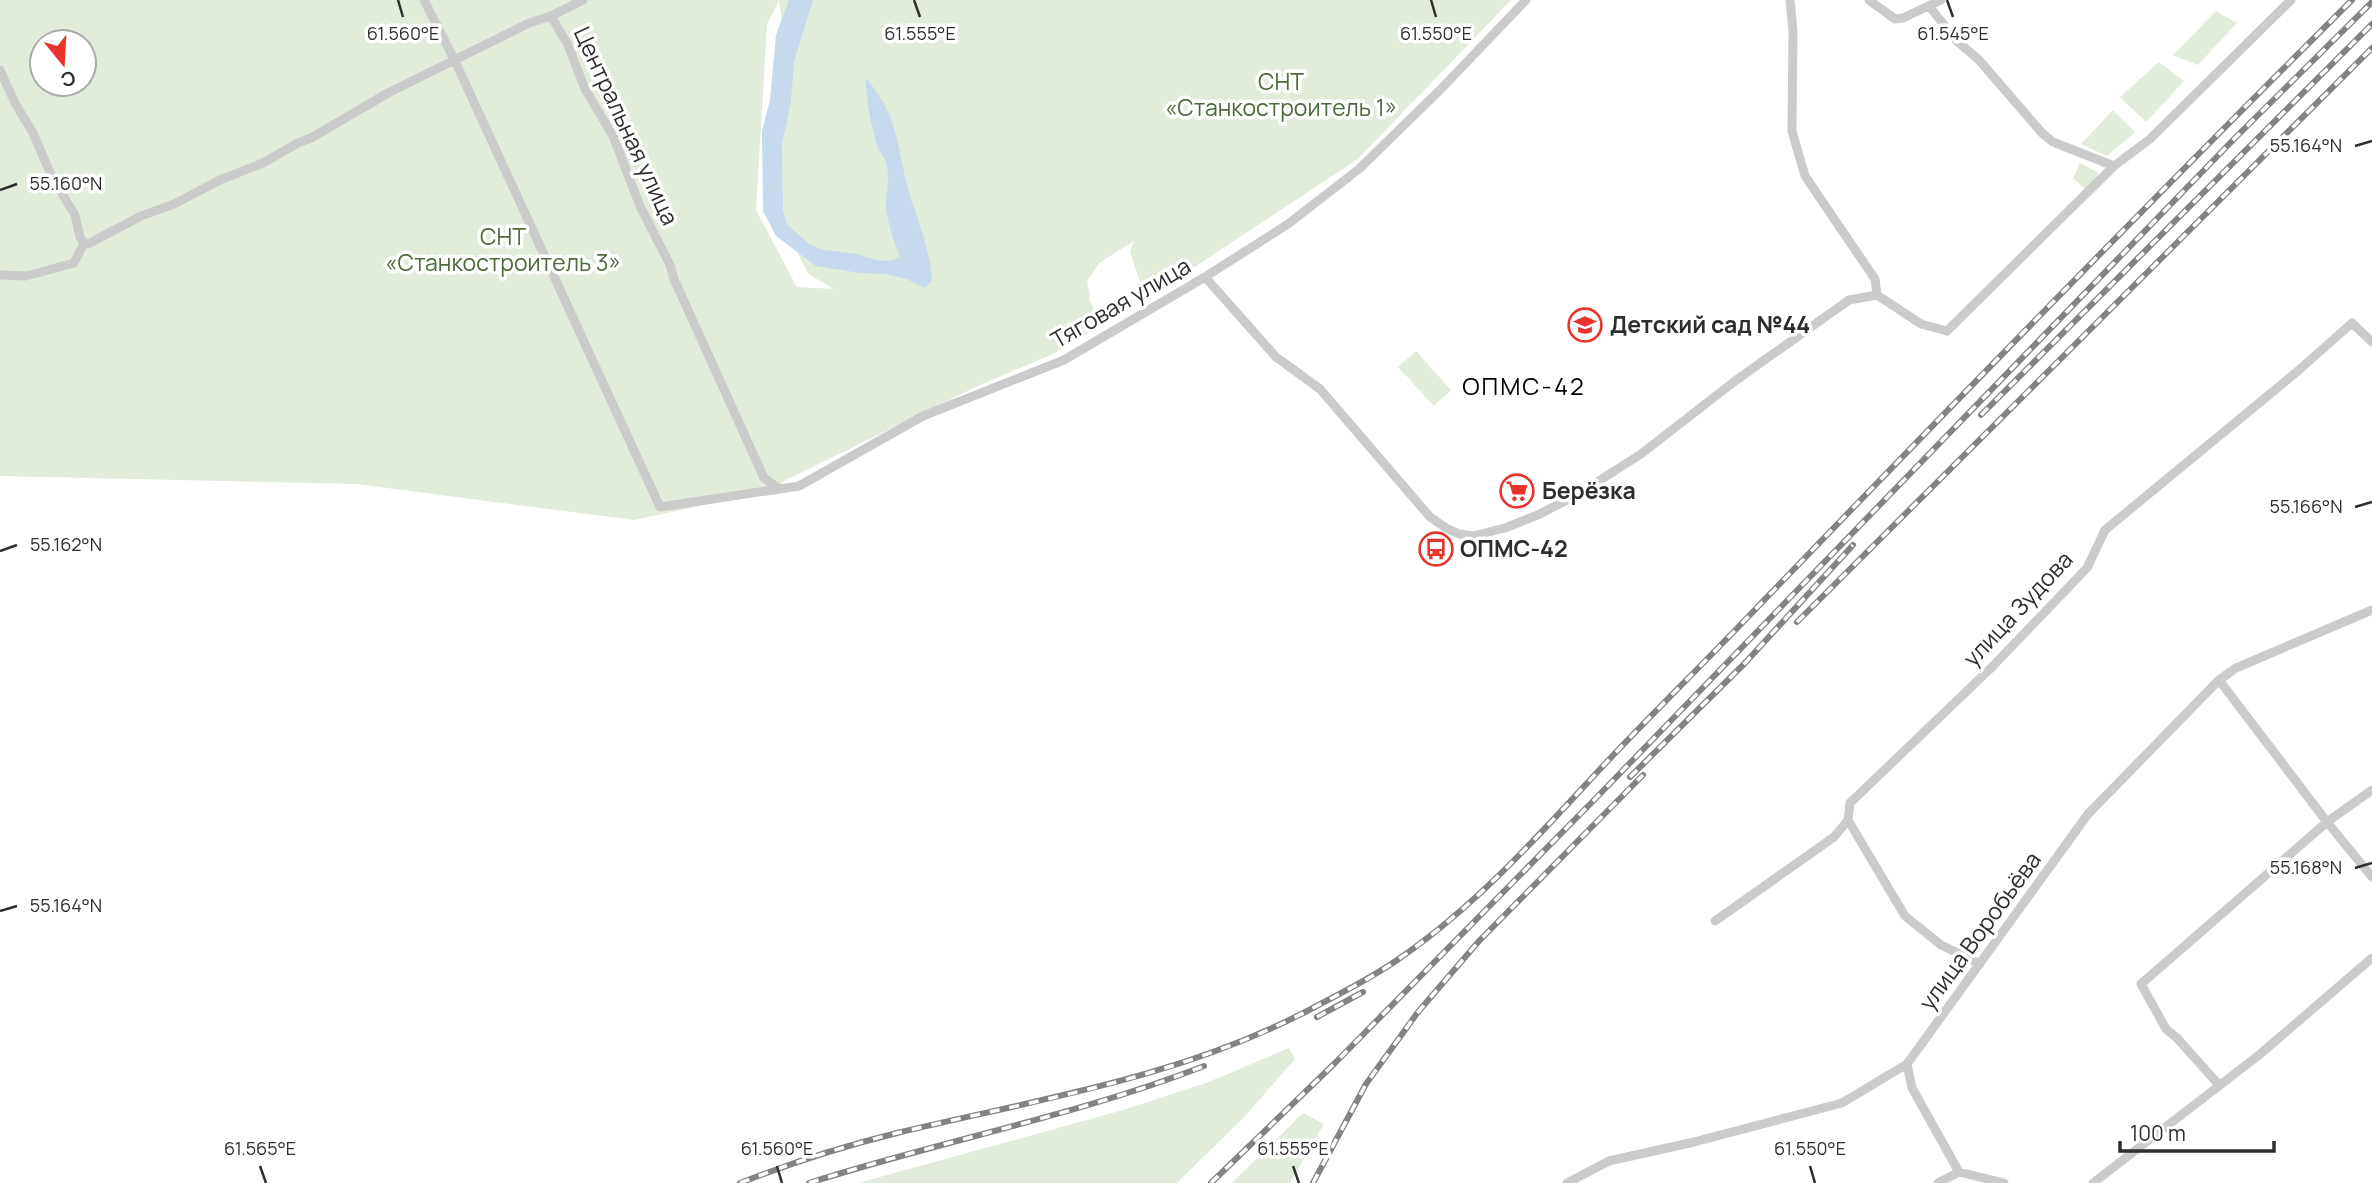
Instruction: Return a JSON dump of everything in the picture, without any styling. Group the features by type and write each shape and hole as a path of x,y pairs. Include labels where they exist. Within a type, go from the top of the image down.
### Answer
{"street":[{"path":"424,0 455,61"},
{"path":"551,16 583,0"},
{"name":"Тяговая улица","path":"455,61 660,507 799,486 923,416 1064,360 1288,225 1359,169 1526,0"},
{"path":"1790,0 1793,31 1792,131 1805,176 1875,279 1877,295"},
{"path":"1869,0 1895,19 1903,18 1941,0"},
{"path":"1205,277 1276,357 1320,389 1430,517 1459,534 1473,536 1516,523 1580,493 1641,454 1735,381 1849,300 1877,295 1921,324 1947,331 2114,166 2150,139 2291,0"},
{"path":"1929,6 1957,41 1979,60 2042,133 2053,142 2114,166"},
{"name":"Центральная улица","path":"0,275 26,276 74,263 86,243 141,216 174,204 220,180 263,163 388,93 529,23 551,16 568,45 585,89 613,136 639,206 670,265 764,478 779,489"},
{"path":"0,70 33,133 52,177 75,215 80,237 86,243"},
{"name":"улица Зудова","path":"1715,921 1834,837 1848,820 1850,803 1993,666 2087,568 2105,530 2300,370 2351,323 2372,342"},
{"name":"улица Воробьёва","path":"1567,1183 1609,1161 1842,1103 1907,1064 2088,814 2219,680 2236,667 2372,610"},
{"path":"2219,680 2372,877"},
{"path":"2219,1085 2166,1029 2141,984 2327,822 2372,790"},
{"path":"1848,820 1905,916 1941,945 1980,964"},
{"path":"2093,1183 2259,1055 2372,958"},
{"path":"1907,1064 1912,1088 1959,1172"},
{"path":"1938,1183 1959,1172 2004,1183"}],"green space":[{"name":"СНТ «Станкостроитель 3»","path":"0,0 779,0 1511,0 1358,159 1146,299 1130,252 1134,241 1099,263 1087,282 1089,299 1102,325 1055,353 978,386 784,481 779,489 634,520 356,484 0,476","holes":["779,0 786,49 776,133 779,216 808,274 834,289 797,287 756,210 767,25"]},
{"path":"2216,11 2237,23 2198,65 2173,55"},
{"path":"2159,62 2184,81 2146,122 2120,97"},
{"path":"2113,110 2135,132 2107,156 2081,144"},
{"path":"2080,163 2099,173 2087,191 2073,178"},
{"path":"1416,351 1451,390 1434,406 1398,367"},
{"path":"1289,1048 1295,1059 1246,1115 1177,1183 858,1183 1123,1110 1206,1083"},
{"path":"1303,1113 1324,1124 1290,1183 1232,1183"}],"water":[{"path":"789,0 813,0 794,61 791,101 782,144 783,210 787,224 810,245 825,250 857,254 876,260 890,261 900,257 887,217 888,172 871,122 866,78 885,106 895,132 909,192 929,257 932,280 925,288 887,274 816,266 776,236 763,211 762,131 770,100 776,35"}],"railway":[{"path":"740,1183 857,1143 1108,1084 1211,1053 1261,1033 1345,991 1389,965 1428,937 1481,892 1531,843 1972,386 2352,0"},
{"path":"1211,1183 1334,1064 1598,796 2234,139 2372,2"},
{"path":"1981,415 2372,24"},
{"path":"1797,622 2372,48"},
{"path":"1630,777 1745,663 1853,545"},
{"path":"1313,1183 1366,1084 1418,1012 1479,941 1643,775"},
{"path":"1317,1017 1363,992"},
{"path":"809,1183 1057,1114 1156,1084 1204,1066"}],"place":[{"name":"Детский сад №44","path":"1585,325"},
{"name":"Берёзка","path":"1517,491"},
{"name":"ОПМС-42","path":"1436,549"}],"district":[{"name":"ОПМС-42","path":"1524,387"}],"park label":[{"name":"СНТ «Станкостроитель 1»","path":"1281,95"}]}
